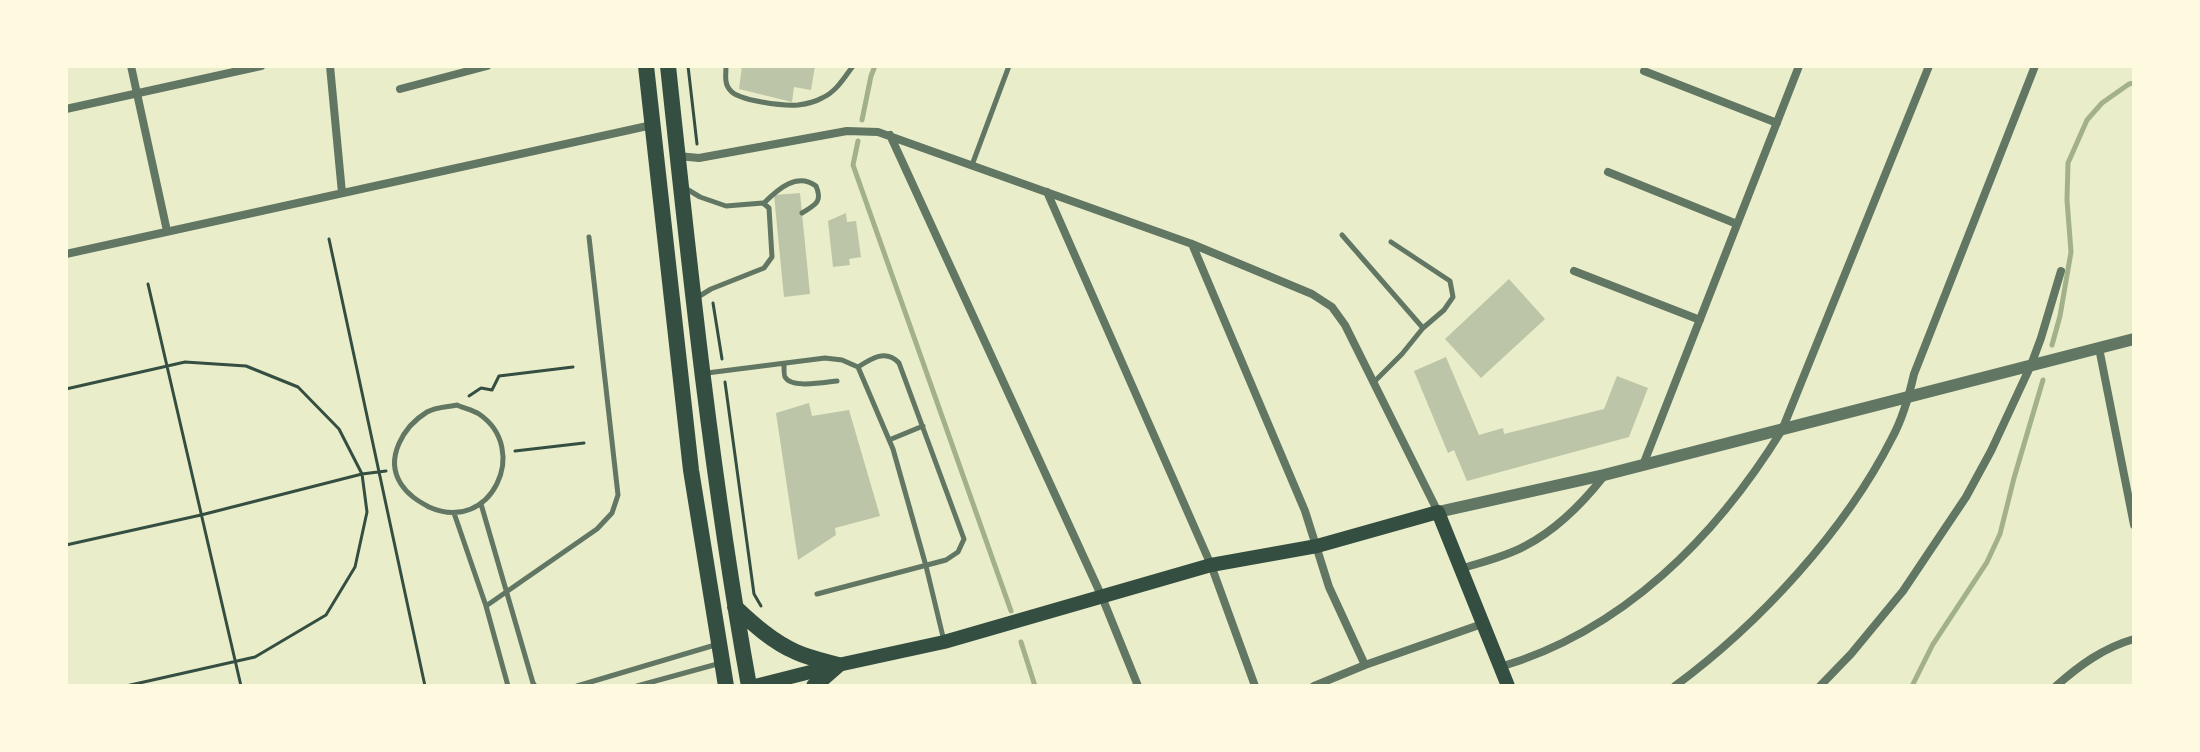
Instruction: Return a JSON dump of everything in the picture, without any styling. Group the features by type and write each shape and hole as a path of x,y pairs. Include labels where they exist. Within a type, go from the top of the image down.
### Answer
{"main road":[{"path":"646,66 691,470 726,686"},
{"path":"668,66 702,374 735,607 752,686 944,642 1211,565 1317,546 1438,512 1508,686"},
{"path":"735,607 786,647 838,665"},
{"path":"814,686 838,665"}],"street":[{"path":"131,66 167,231"},
{"path":"66,109 261,66"},
{"path":"330,66 342,193"},
{"path":"445,66 446,77"},
{"path":"400,89 487,66"},
{"path":"1643,466 1799,66"},
{"path":"1500,667 1519,662 1576,636 1646,590 1693,546 1747,483 1782,430 1929,66"},
{"path":"1675,686 1757,616 1817,550 1877,465 1893,436 1914,374 2035,66"},
{"path":"1644,71 1777,123"},
{"path":"66,254 652,125"},
{"path":"677,156 699,158 847,131 878,132 1192,244 1312,294 1332,307 1345,325 1438,512 1643,466 2134,339"},
{"path":"890,135 1102,597 1138,686"},
{"path":"1608,172 1737,224"},
{"path":"1047,192 1211,565 1255,686"},
{"path":"1192,244 1305,511 1329,587 1365,665"},
{"path":"1574,271 1700,320"},
{"path":"1820,686 1878,623 1953,518 1991,451 2031,365 2061,271"},
{"path":"2099,348 2134,525"},
{"path":"1460,569 1508,554 1544,534 1577,507 1604,475"},
{"path":"1314,686 1482,624"},
{"path":"2056,686 2091,658 2112,646 2134,639"}],"lane":[{"path":"726,66 725,81 729,90 736,95 796,105 825,97 836,89 853,66"},
{"path":"972,166 1009,66"},
{"path":"681,185 700,197 726,206 763,203 789,184 807,181 816,186 820,198 818,203 802,213"},
{"path":"694,300 711,289 768,264 772,257 773,217 763,203"},
{"path":"1342,235 1423,328"},
{"path":"486,606 597,529 612,513 618,495 589,237"},
{"path":"1373,382 1453,297 1450,281 1391,242"},
{"path":"817,594 946,560 958,552 964,539 899,363 894,357 886,355 872,358 858,367"},
{"path":"702,374 825,358 842,360 858,367 889,440 926,566 944,642"},
{"path":"784,364 784,377 796,384 837,381"},
{"path":"457,405 479,414 504,446 503,453 503,467 489,497 468,511 440,511 415,499 401,485 394,470 396,449 408,426 429,410 457,405"},
{"path":"889,440 923,426"},
{"path":"481,504 535,686"},
{"path":"454,513 486,606 508,686"},
{"path":"577,686 720,643"},
{"path":"637,686 723,662"}],"path":[{"path":"688,66 699,158"},
{"path":"329,239 425,686"},
{"path":"148,284 241,686"},
{"path":"711,289 754,594 766,615"},
{"path":"66,389 185,362 246,366 298,387 339,429 362,474 367,512 355,567 326,615 255,657 126,686"},
{"path":"457,405 481,388 492,390 499,376 573,367"},
{"path":"503,453 584,443"},
{"path":"66,545 362,474 394,470"}],"building":[{"path":"742,66 815,66 811,90 794,87 792,102 739,89"},
{"path":"800,193 810,294 784,297 774,195"},
{"path":"846,213 847,222 856,221 861,257 849,259 850,265 833,267 828,221"},
{"path":"1509,279 1545,319 1481,378 1445,339"},
{"path":"1446,357 1479,435 1503,428 1504,434 1604,409 1617,376 1648,388 1629,437 1467,481 1454,450 1448,453 1414,371"},
{"path":"809,403 812,416 849,410 880,516 835,528 836,535 798,560 776,413"}],"waterway":[{"path":"862,120 875,66"},
{"path":"2052,345 2071,252 2068,163 2087,120 2102,103 2134,83"},
{"path":"858,141 853,165 1011,611"},
{"path":"1912,686 1933,644 1987,562 2000,534 2043,380"},
{"path":"1021,642 1035,686"}]}
